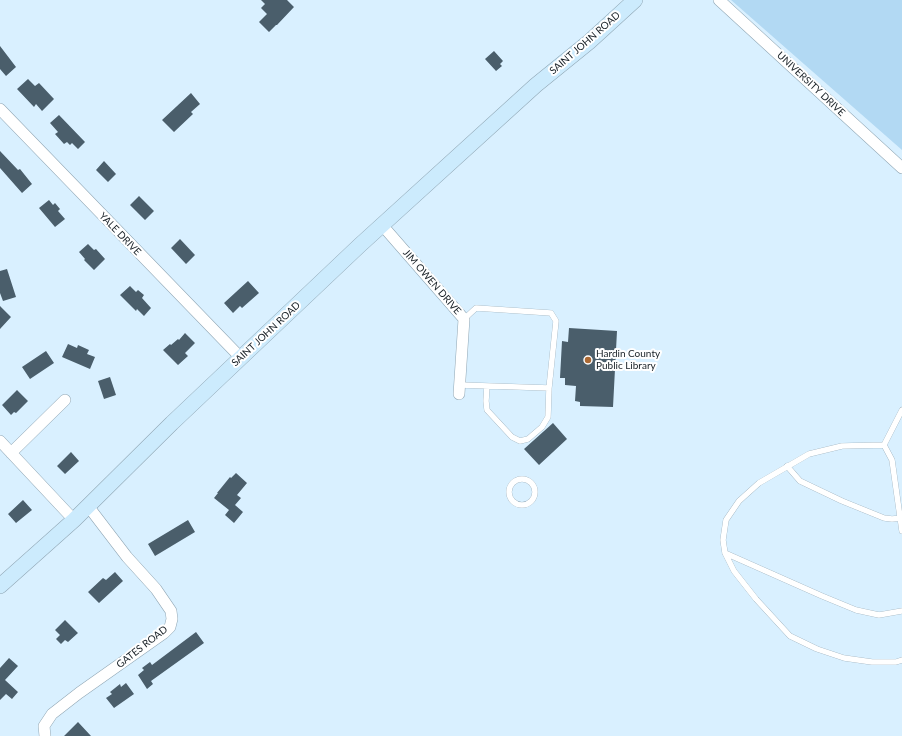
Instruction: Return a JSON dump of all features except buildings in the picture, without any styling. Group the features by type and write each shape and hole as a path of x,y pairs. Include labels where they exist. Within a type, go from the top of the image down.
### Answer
{"street":[{"name":"SAINT JOHN ROAD","path":"0,586 74,520 172,423 382,225 536,85 620,0"},
{"name":"SAINT JOHN ROAD","path":"536,85 589,42 635,0"},
{"name":"UNIVERSITY DRIVE","path":"719,0 902,168"},
{"name":"YALE DRIVE","path":"0,109 240,358"},
{"name":"JIM OWEN DRIVE","path":"382,225 464,319 459,390"},
{"path":"11,453 65,400"},
{"path":"0,441 74,520"},
{"name":"GATES ROAD","path":"45,736 44,726 52,714 164,633 170,626 172,619 172,610 156,589 127,557 88,506"}],"lane":[{"path":"464,319 476,308 551,313 556,321 549,388 548,417 542,427 528,439 520,441 512,437 487,410 487,386"},
{"path":"459,390 487,386 549,388"},
{"path":"884,445 902,410"},
{"path":"884,445 842,446 809,454 758,482 740,501 726,520 723,540 725,552 734,571 756,599 790,636 817,649 844,658 872,662 896,662 902,660"},
{"path":"884,445 892,460 902,531"},
{"path":"787,466 800,481 842,501 884,518 901,518"},
{"path":"525,479 529,480 534,487 535,495 531,502 522,505 511,499 509,491 510,487 516,480 525,479"},
{"path":"725,552 856,610 879,614 902,610"}],"shaded area":[{"path":"731,0 902,0 902,150"}],"place":[{"name":"Hardin County Public Library","path":"588,360"}]}
